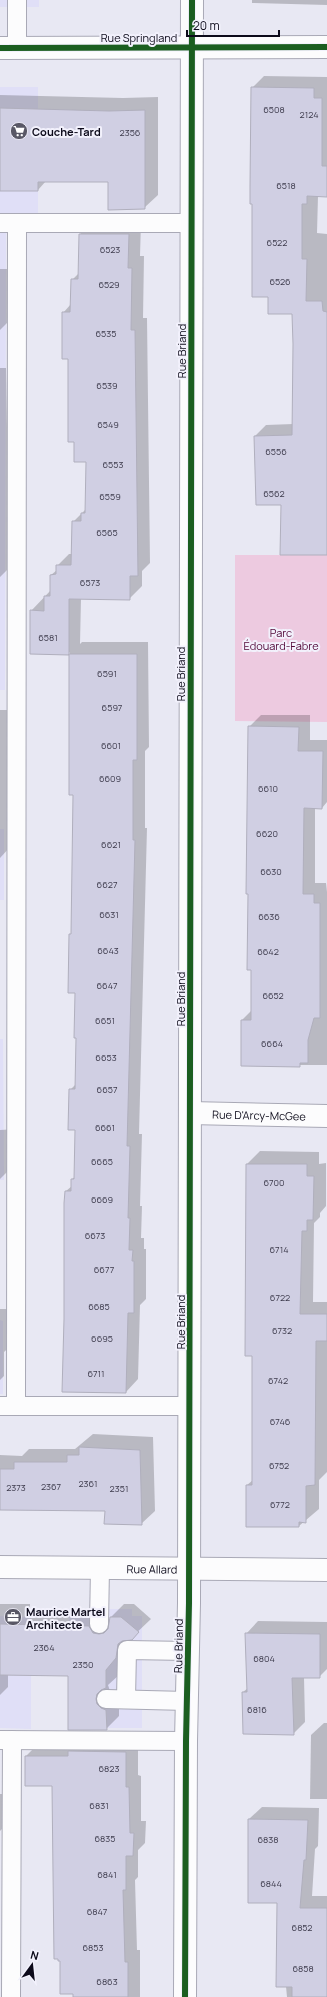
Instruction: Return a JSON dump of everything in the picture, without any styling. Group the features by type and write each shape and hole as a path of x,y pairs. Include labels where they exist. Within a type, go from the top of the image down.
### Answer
{"street":[{"name":"Rue Briand","path":"186,1997 186,1741 190,1406 192,0"},
{"name":"Rue Springland","path":"8,48 327,46"},
{"name":"Rue D'Arcy-McGee","path":"190,1113 327,1116"},
{"name":"Rue Allard","path":"0,1567 327,1570"}],"lane":[{"path":"8,48 17,0"},
{"path":"190,1406 8,1406 8,223 191,223"},
{"path":"99,1624 100,1568"},
{"path":"126,1700 127,1650 188,1651"},
{"path":"106,1699 187,1701"},
{"path":"11,1997 6,1740 186,1741"}],"shaded area":[{"path":"0,0 39,0 39,7 0,7"},
{"path":"0,87 38,87 38,231 6,232 5,690 0,690"},
{"path":"0,829 4,829 4,900 0,900"},
{"path":"0,1039 3,1039 4,1180 0,1180"},
{"path":"0,1320 3,1321 3,1394 0,1394"},
{"path":"69,1609 132,1609 132,1616 142,1616 142,1728 68,1728"},
{"path":"0,1616 31,1617 31,1729 0,1728"}],"green space":[{"name":"Parc Édouard-Fabre","path":"235,555 327,555 327,722 235,721"}],"building":[{"path":"251,87 314,88 314,98 322,98 322,166 327,166 327,197 307,196 307,204 302,204 302,259 307,259 306,301 322,301 323,311 327,312 327,555 280,555 281,505 256,505 254,436 292,435 293,344 292,314 268,314 268,297 252,297 252,204 250,204"},
{"path":"0,108 109,111 145,110 145,209 108,210 108,182 38,182 38,191 0,191"},
{"path":"79,234 129,234 128,268 132,268 131,330 135,330 138,576 130,576 130,600 69,599 69,655 30,654 30,610 44,611 44,596 50,596 50,575 56,574 56,565 71,565 72,521 81,521 81,513 85,513 86,462 74,462 74,442 68,442 68,359 62,359 62,312 70,312 71,279 78,279"},
{"path":"69,654 137,654 137,760 133,760 133,840 135,840 127,1146 130,1146 128,1218 130,1218 129,1250 133,1250 132,1261 134,1261 134,1313 128,1313 126,1393 62,1392 64,1319 64,1203 65,1191 71,1191 71,1179 74,1179 75,1130 68,1130 69,1089 75,1089 76,1038 74,1038 75,993 68,993 69,934 71,934 73,795 69,795"},
{"path":"248,726 299,727 298,751 323,751 322,809 304,808 303,894 314,894 314,903 320,903 320,1018 314,1018 308,1040 308,1063 300,1063 300,1067 241,1066 241,1020 251,1020 251,970 247,970 248,894 246,894"},
{"path":"246,1164 307,1164 307,1176 314,1176 313,1220 307,1220 307,1231 302,1231 300,1314 327,1314 327,1341 316,1341 315,1485 306,1486 306,1523 299,1522 299,1527 246,1527 246,1485 252,1485 252,1356 245,1356"},
{"path":"79,1447 140,1450 142,1525 104,1524 105,1511 0,1510 0,1469 14,1469 14,1462 67,1462 67,1455 79,1455"},
{"path":"110,1617 121,1617 139,1632 132,1640 122,1641 118,1644 116,1658 106,1670 106,1688 97,1694 97,1704 106,1710 107,1730 68,1730 68,1676 0,1675 0,1624 89,1626 93,1633 99,1634 104,1633 108,1629"},
{"path":"245,1633 320,1634 320,1678 292,1678 294,1735 243,1734 242,1692 247,1692"},
{"path":"68,1751 126,1752 126,1787 129,1787 130,1833 134,1833 133,1856 126,1856 126,1890 123,1890 125,1962 128,1962 128,1997 73,1997 73,1994 60,1994 60,1961 58,1961 58,1959 54,1959 52,1786 25,1786 25,1756 68,1756"},
{"path":"248,1819 308,1820 306,1860 304,1860 300,1908 327,1908 327,1997 292,1997 292,1987 276,1987 277,1903 248,1903"}],"cycle path":[{"path":"185,1997 186,1741 189,1603 192,0"},
{"path":"0,48 327,47"}],"place":[{"name":"Couche-Tard","path":"19,131"},
{"name":"Maurice Martel Architecte","path":"13,1617"}]}
